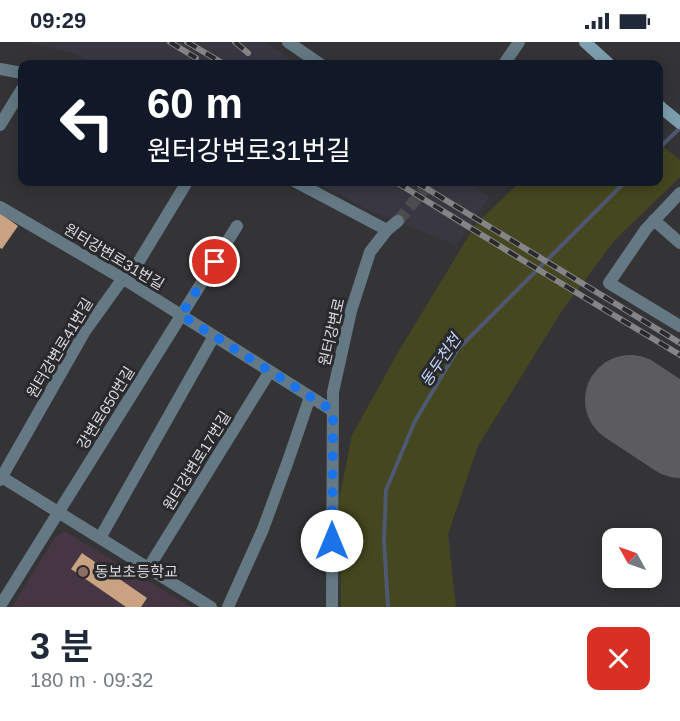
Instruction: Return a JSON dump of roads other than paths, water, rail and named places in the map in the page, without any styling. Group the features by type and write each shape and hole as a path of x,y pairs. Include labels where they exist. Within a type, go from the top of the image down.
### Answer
{"main road":[{"path":"585,42 605,60"},
{"path":"663,109 680,123"}],"street":[{"path":"288,42 314,60"},
{"path":"507,60 519,42"},
{"path":"0,69 18,72"},
{"path":"0,125 18,95"},
{"name":"원터강변로41번길","path":"1,478 85,331 121,281 127,281 185,186"},
{"path":"304,186 387,230"},
{"path":"680,193 646,229 609,283 680,326"},
{"name":"원터강변로31번길","path":"0,207 127,281 333,411"},
{"path":"654,220 680,243"},
{"name":"원터강변로","path":"332,607 333,392 351,311 370,252 387,230 398,221"},
{"name":"강변로650번길","path":"0,606 237,226"},
{"path":"100,538 214,336"},
{"name":"원터강변로17번길","path":"149,567 270,371"},
{"path":"228,607 263,529 310,397"},
{"path":"1,478 211,607"}],"waterway":[{"name":"동두천천","path":"663,144 680,128"},
{"name":"동두천천","path":"388,607 384,541 386,490 415,421 458,349 621,186"}],"tunnel":[{"path":"398,221 427,186"}],"railway":[{"path":"170,42 196,58"},
{"path":"187,42 217,60"},
{"path":"235,42 248,53"},
{"path":"402,186 680,355"},
{"path":"423,186 680,343"}],"place":[{"name":"동보초등학교","path":"83,572"}]}
